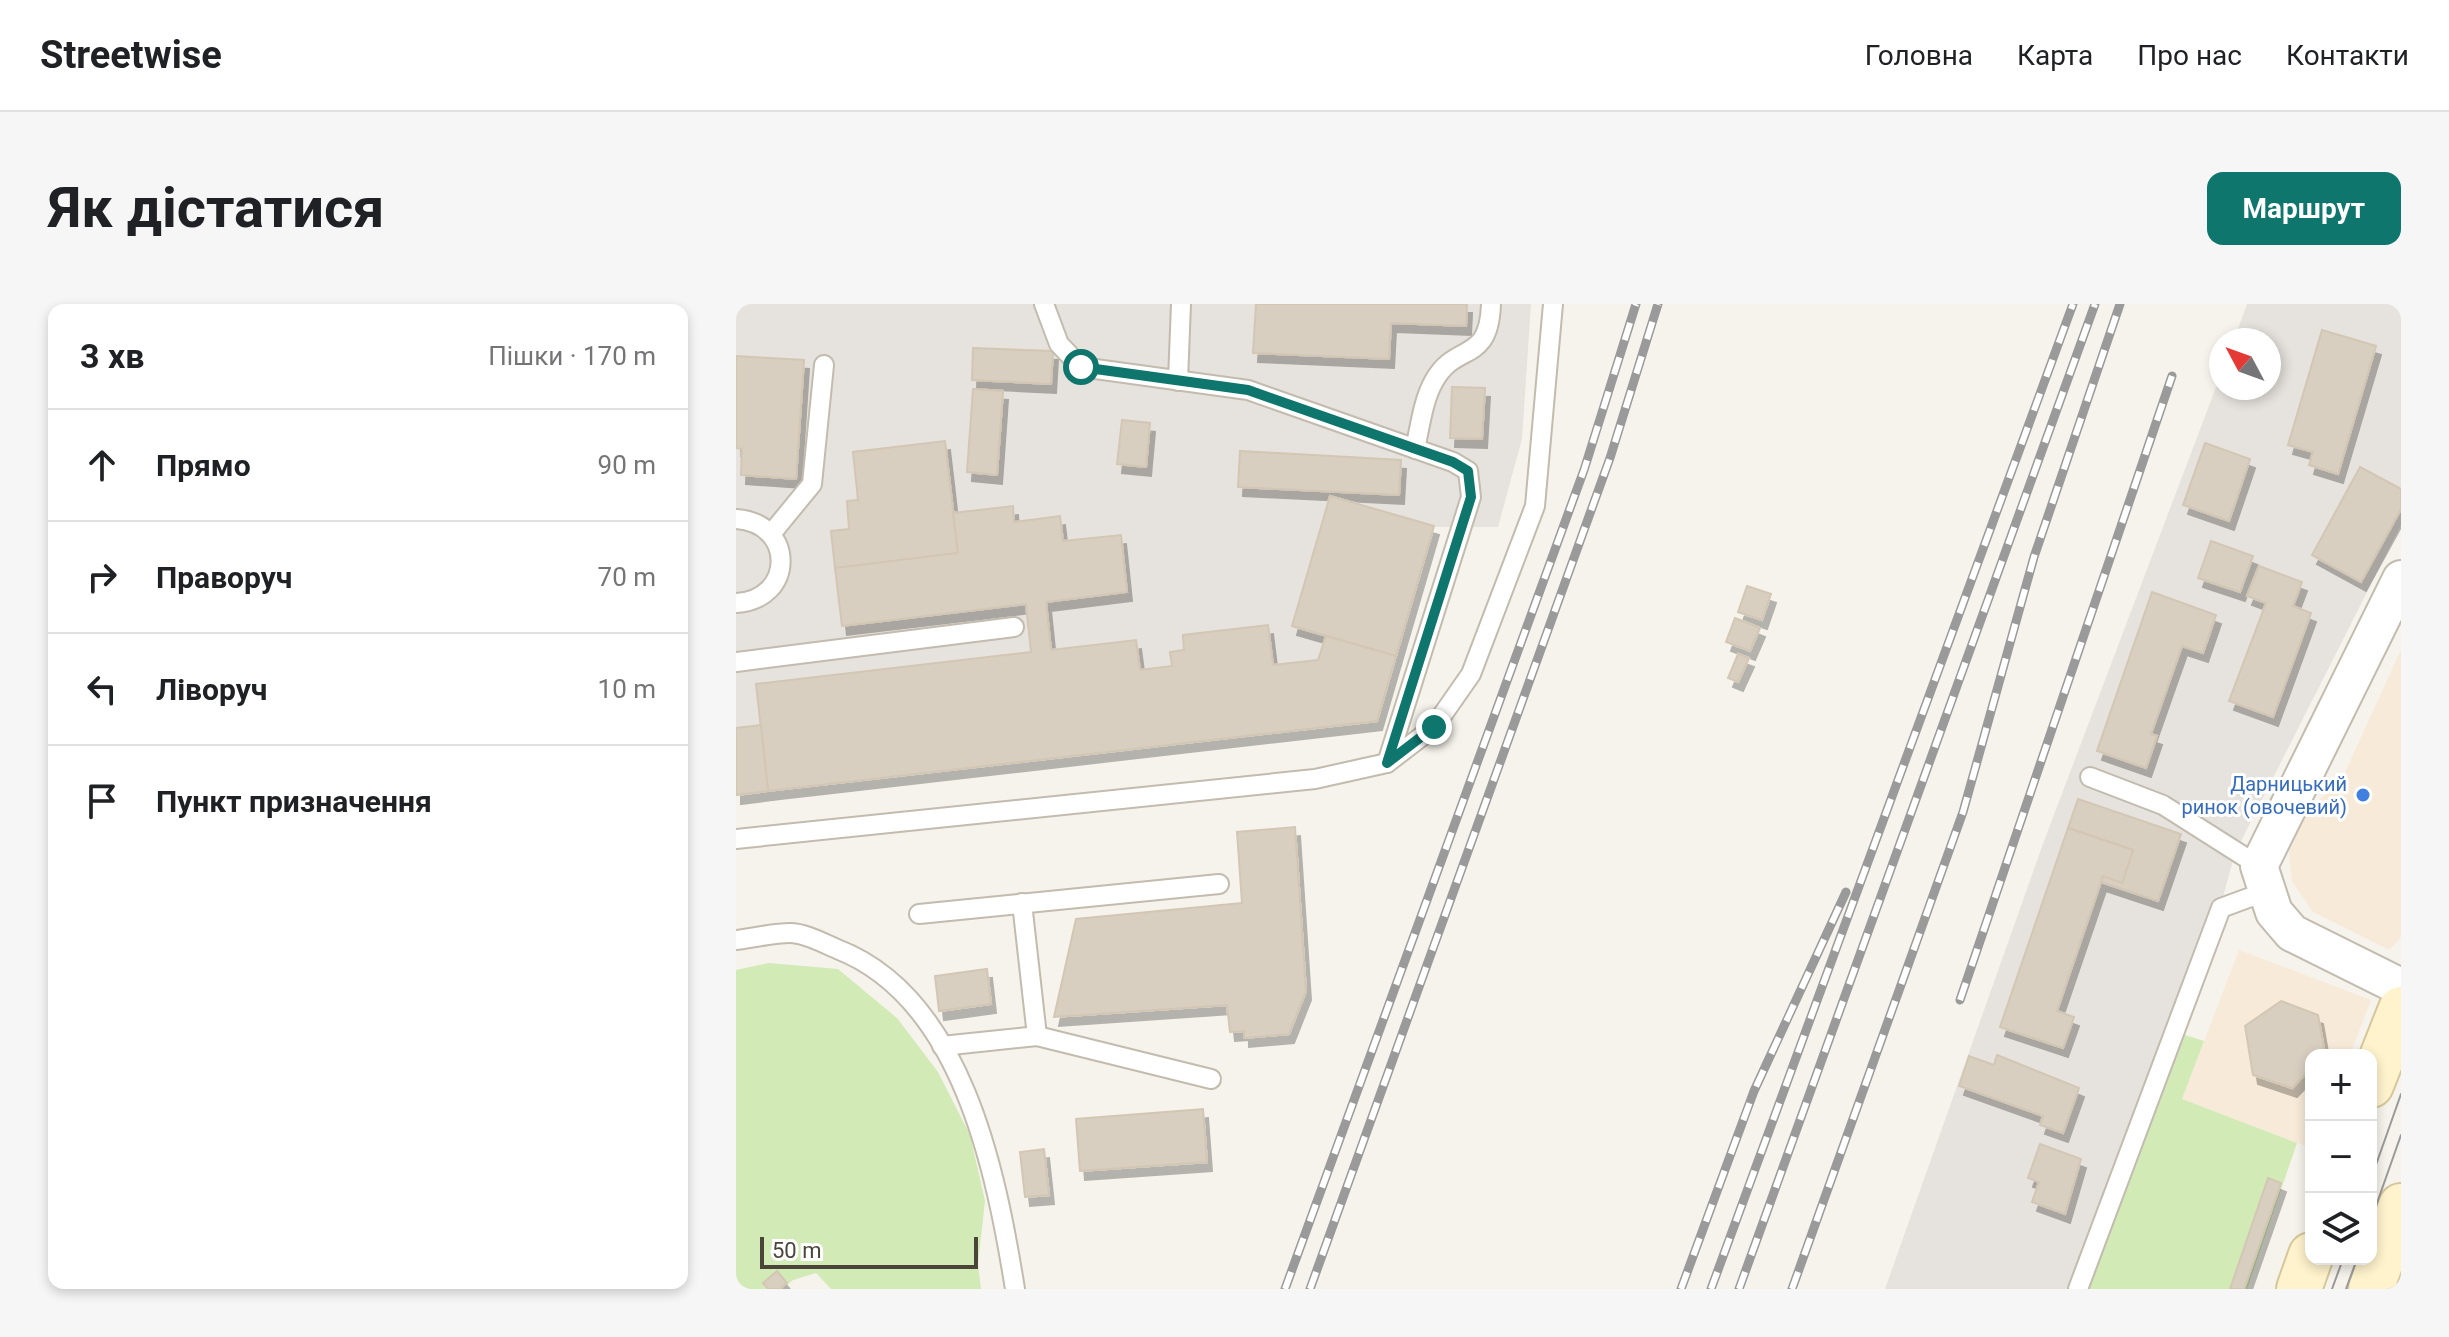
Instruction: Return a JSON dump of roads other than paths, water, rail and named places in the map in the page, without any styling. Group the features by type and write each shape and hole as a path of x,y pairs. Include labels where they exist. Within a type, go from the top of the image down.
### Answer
{"main road":[{"path":"2383,1075 2400,1008"},
{"path":"2371,1289 2401,1206"},
{"path":"2299,1289 2307,1265"}],"street":[{"path":"2400,1008 2292,933 2274,912 2263,878 2401,579"}],"lane":[{"path":"1044,304 1059,344 1081,367 1248,390 1468,471 1472,484 1387,763"},
{"path":"1178,381 1181,304"},
{"path":"1415,449 1433,381 1447,365 1483,341 1489,330 1491,304"},
{"path":"736,839 1315,779 1387,763 1434,727 1471,674 1535,506 1553,304"},
{"path":"771,534 812,484 824,365"},
{"path":"736,519 749,520 771,534 781,560 779,574 761,597 736,603"},
{"path":"736,662 1014,627"},
{"path":"2078,1289 2221,908 2263,878 2163,805 2090,777"},
{"path":"919,914 1219,884"},
{"path":"1022,903 1037,1036"},
{"path":"736,940 793,933 864,959 897,988 942,1046 964,1085 996,1183 1015,1289"},
{"path":"942,1046 1037,1036 1211,1079"}],"tram line":[{"path":"2377,1162 2401,1094"},
{"path":"2377,1203 2401,1135"},
{"path":"2332,1289 2341,1265"},
{"path":"2346,1289 2355,1265"}],"railway":[{"path":"1285,1289 1584,470 1636,304"},
{"path":"1310,1289 1610,458 1658,304"},
{"path":"1711,1289 2073,304"},
{"path":"1739,1289 2095,304"},
{"path":"1792,1289 1963,812 2034,557 2120,304"},
{"path":"1960,1000 2172,376"},
{"path":"1681,1289 1754,1091 1846,892"}],"place":[{"name":"Дарницький ринок (овочевий)","path":"2363,795"}]}
